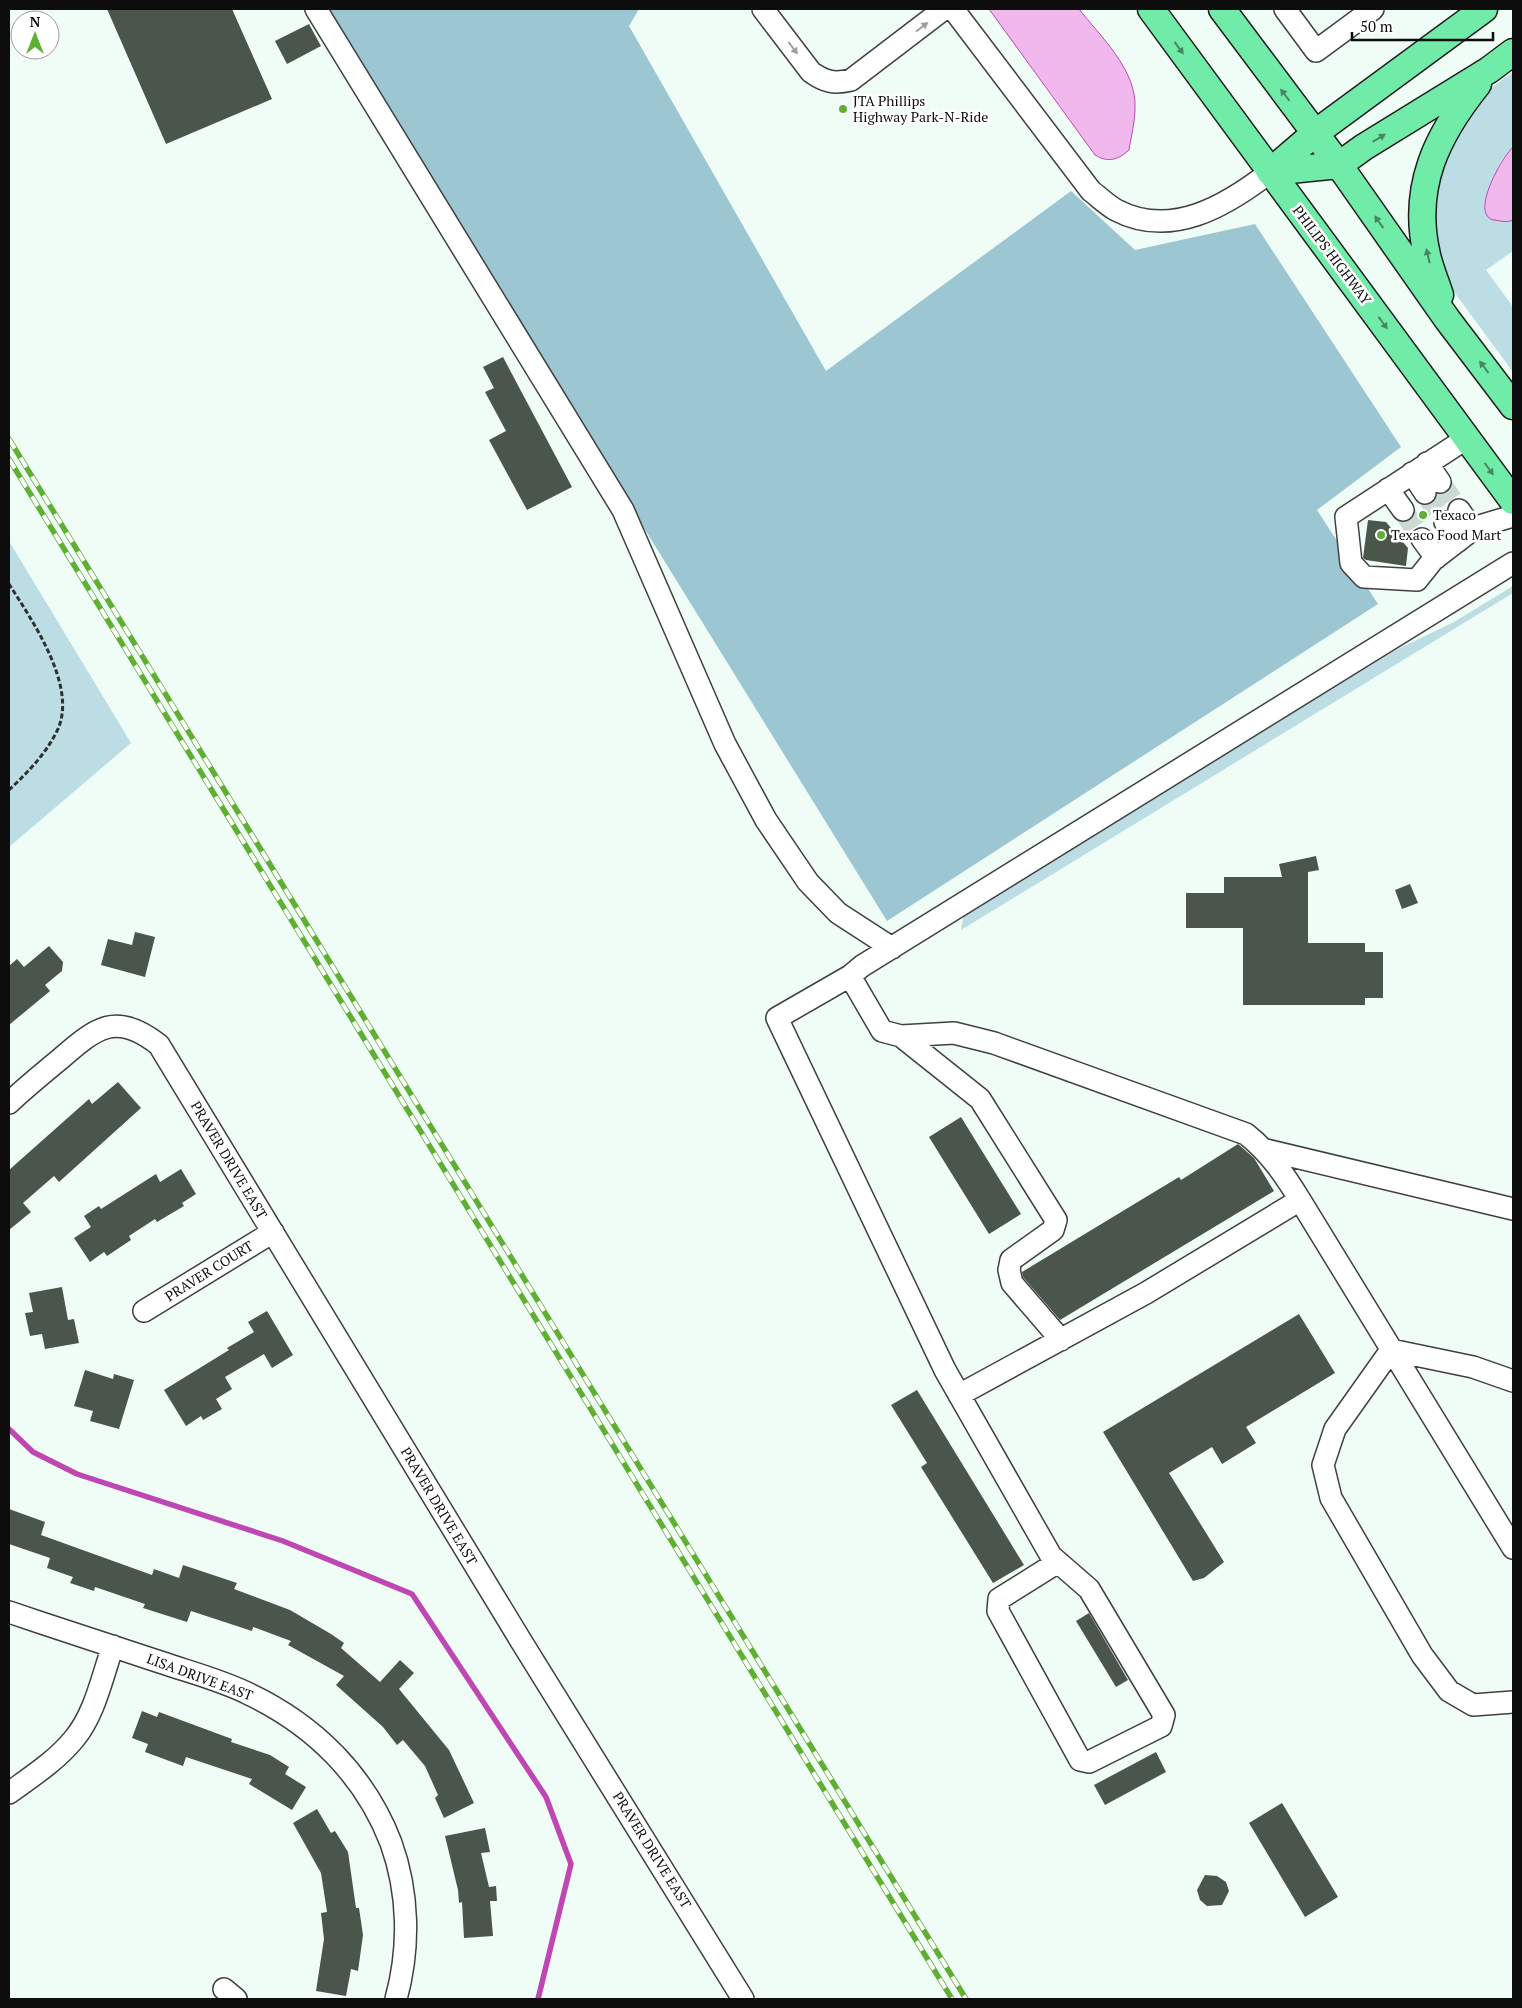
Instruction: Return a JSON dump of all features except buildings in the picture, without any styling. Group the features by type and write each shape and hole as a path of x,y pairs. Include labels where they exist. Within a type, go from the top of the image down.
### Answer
{"main road":[{"name":"PHILIPS HIGHWAY","path":"1151,9 1513,502"},
{"path":"1222,9 1339,166 1447,319 1513,406"},
{"path":"1270,172 1314,134 1473,12"},
{"path":"1270,172 1339,166 1364,147 1489,70 1513,52"},
{"path":"1447,319 1427,254 1423,212 1425,179 1441,136 1454,113 1489,70"}],"street":[{"path":"316,9 623,510 725,744 766,820 808,882 838,913 892,948"},
{"path":"763,9 811,72 835,84 851,80 944,9"},
{"path":"953,9 1091,192 1116,210 1145,219 1184,220 1211,210 1252,186 1270,172"},
{"path":"1285,9 1316,50 1373,9"},
{"path":"1467,438 1346,517 1350,563 1364,576 1418,580 1436,558 1465,535 1513,516"},
{"path":"1420,468 1432,487"},
{"path":"1388,489 1402,510"},
{"path":"1452,516 1465,535"},
{"path":"1422,539 1436,558"},
{"path":"1058,1562 998,1599 998,1611 1080,1760 1089,1762 1162,1726 1164,1715 1089,1589 1058,1562 1051,1556 959,1395 777,1018 850,976 892,948 1513,563"},
{"path":"850,976 882,1032 901,1036 954,1033 994,1043 1246,1134 1266,1150 1300,1200 1513,1548"},
{"name":"PRAVER DRIVE EAST","path":"9,1103 87,1036 103,1028 124,1026 142,1032 158,1045 521,1642 743,1999"},
{"path":"901,1036 980,1098 1056,1220 1053,1230 1011,1260 1009,1270 1012,1283 1061,1340"},
{"path":"1266,1150 1513,1210"},
{"path":"959,1395 1010,1365 1061,1340 1146,1293 1300,1200"},
{"name":"PRAVER COURT","path":"144,1311 273,1232"},
{"path":"1391,1350 1473,1367 1513,1381"},
{"path":"1391,1350 1335,1429 1323,1465 1331,1498 1422,1655 1449,1691 1473,1705 1513,1702"},
{"name":"LISA DRIVE EAST","path":"9,1612 240,1690 281,1711 336,1754 360,1782 386,1832 398,1865 404,1892 406,1944 396,1999"},
{"path":"9,1793 47,1765 74,1739 89,1715 113,1646"}],"path":[{"path":"9,584 44,640 58,676 62,706 58,729 37,763 9,790"}],"shaded area":[{"path":"323,9 639,9 629,26 826,371 1071,191 1135,250 1255,224 1401,447 1317,510 1378,604 887,921"},
{"path":"989,9 1079,9 1116,54 1130,80 1135,108 1129,150 1117,158 1109,160 1095,155"},
{"path":"1513,72 1513,147 1501,161 1484,205 1509,222 1513,220 1513,251 1486,270 1513,307 1513,372 1452,289 1432,238 1442,150 1490,89"},
{"path":"1513,147 1513,220 1506,222 1494,220 1487,216 1485,208 1486,197 1496,173"},
{"path":"9,541 131,743 9,847"},
{"path":"1513,586 1513,593 961,930 964,913 1396,650 1454,622"}],"waterway":[{"path":"9,1429 33,1452 77,1474 283,1541 412,1594 546,1797 571,1864 538,1999"}],"tunnel":[{"path":"1440,482 1459,510"},
{"path":"1425,493 1445,522"},
{"path":"1403,510 1422,539"}],"railway":[{"path":"9,439 966,1999"},
{"path":"9,459 952,1999"}],"place":[{"name":"JTA Phillips Highway Park-N-Ride","path":"843,109"},
{"name":"Texaco","path":"1423,515"},
{"name":"Texaco Food Mart","path":"1381,535"}]}
